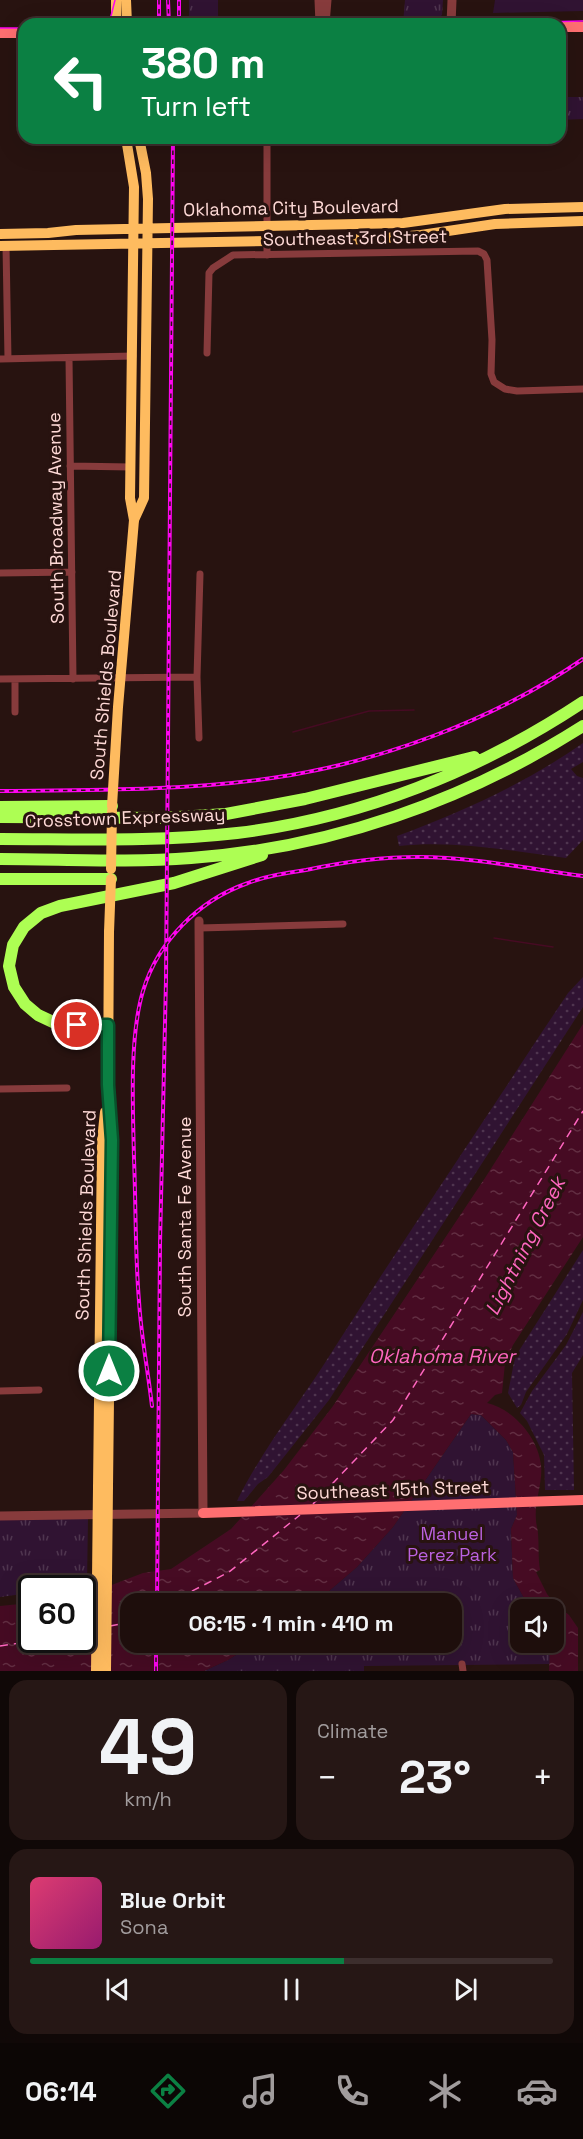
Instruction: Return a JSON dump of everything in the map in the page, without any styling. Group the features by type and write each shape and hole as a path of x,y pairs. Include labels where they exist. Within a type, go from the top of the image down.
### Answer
{"highway":[{"name":"Crosstown Expressway","path":"0,839 175,838 262,829 336,814 428,784 499,752 583,702"},
{"name":"Crosstown Expressway","path":"0,859 191,858 256,851 302,842 376,823 449,797 526,760 583,726"},
{"path":"0,817 168,818 226,814 294,801 499,752"},
{"path":"0,807 112,808"},
{"path":"108,1025 54,1023 38,1015 25,1004 14,987 9,966 17,936 32,919 60,906 209,873 302,842"},
{"path":"0,879 111,879"}],"main road":[{"path":"116,0 116,18"},
{"path":"126,0 127,18"},
{"path":"566,27 583,27"},
{"path":"0,33 18,33"},
{"name":"South Shields Boulevard","path":"106,1671 102,1140 108,1085 112,808 134,520 130,498 134,228 133,180 127,144"},
{"name":"South Shields Boulevard","path":"134,520 144,498 146,453 147,228 146,173 141,144"},
{"name":"Oklahoma City Boulevard","path":"0,234 134,228 403,222 504,209 583,207"},
{"name":"Oklahoma City Boulevard","path":"3,246 381,238 421,236 495,224 583,221"},
{"path":"131,467 146,453"},
{"name":"South Shields Boulevard","path":"96,1671 103,1487"},
{"name":"Southeast 15th Street","path":"207,1513 583,1500"}],"street":[{"path":"319,0 320,18"},
{"path":"326,18 327,0"},
{"path":"452,0 452,18"},
{"path":"267,144 267,255"},
{"path":"3,246 4,359 147,356"},
{"name":"Southeast 3rd Street","path":"207,353 209,273 233,255 478,251 487,260 492,340 491,374 497,385 517,391 583,389"},
{"name":"South Broadway Avenue","path":"69,358 73,679"},
{"path":"70,466 131,467"},
{"path":"0,573 72,572"},
{"path":"199,738 197,677 200,574"},
{"path":"0,680 197,677"},
{"path":"15,679 15,712"},
{"path":"199,924 342,924"},
{"name":"South Santa Fe Avenue","path":"199,924 207,1513"},
{"path":"0,1089 67,1088"},
{"path":"0,1391 39,1390"},
{"path":"0,1516 207,1513"}],"green space":[{"path":"189,0 218,0 218,18 189,18"},
{"path":"405,0 443,0 442,15 438,18 404,18"},
{"path":"495,0 583,0 583,11 493,13"},
{"path":"566,97 583,97 583,119 566,120"},
{"path":"583,743 583,762 571,769 577,776 583,778 583,840 566,858 462,845 399,846 397,836 493,796"},
{"path":"583,977 583,1007 329,1400 268,1477 258,1484 244,1501 237,1501 271,1442 568,993"},
{"path":"583,1250 583,1300 567,1334 517,1408 508,1393 515,1357"},
{"path":"583,1312 583,1355 572,1373 574,1490 545,1490 544,1455 527,1421 520,1413 532,1391 566,1345"},
{"name":"Manuel Perez Park","path":"471,1414 481,1415 506,1440 513,1452 517,1515 511,1529 513,1578 525,1599 510,1599 510,1653 550,1653 550,1664 364,1666 364,1671 204,1671 239,1653 462,1653 462,1593 327,1593 357,1567 393,1527"},
{"path":"88,1518 87,1575 18,1575 18,1595 0,1597 0,1520"}],"water":[{"name":"Oklahoma River","path":"583,1024 583,1237 513,1345 505,1363 502,1393 495,1395 487,1403 506,1411 523,1426 535,1444 539,1455 541,1472 536,1522 540,1570 536,1572 551,1599 525,1599 513,1578 511,1529 517,1515 513,1452 506,1440 481,1415 471,1414 393,1527 357,1567 327,1593 120,1593 120,1653 239,1653 228,1660 204,1671 0,1671 0,1606 18,1604 18,1653 96,1653 96,1591 143,1573 171,1569 231,1529 284,1470 333,1406 485,1178"},
{"name":"Oklahoma River","path":"564,1611 578,1628 578,1671 549,1671 550,1653 564,1653"}],"waterway":[{"path":"293,732 369,711 414,710"},
{"path":"494,938 553,947"}],"ferry route":[{"path":"313,1504 393,1420 583,1111"},
{"path":"188,1593 229,1572 300,1515"},
{"path":"110,1626 120,1624"},
{"path":"0,1646 18,1643"}],"tram line":[{"path":"109,18 115,0"},
{"path":"566,21 583,21"},
{"path":"0,28 18,28"}],"railway":[{"path":"159,0 159,18"},
{"path":"168,0 169,18"},
{"path":"179,0 179,18"},
{"path":"157,1593 160,1244 166,979 173,144"},
{"path":"0,791 170,788 272,778 353,762 394,750 473,720 512,701 583,659"},
{"path":"152,1406 141,1327 138,1283 133,1074 136,1030 143,991 159,955 170,939 197,911 230,890 269,877 348,862 391,858 439,858 481,861 583,876"},
{"path":"156,1653 156,1671"}],"route":[{"path":"77,1025 108,1025 108,1085 112,1140 109,1371"}],"water label":[{"name":"Lightning Creek","path":"525,1246"}]}
